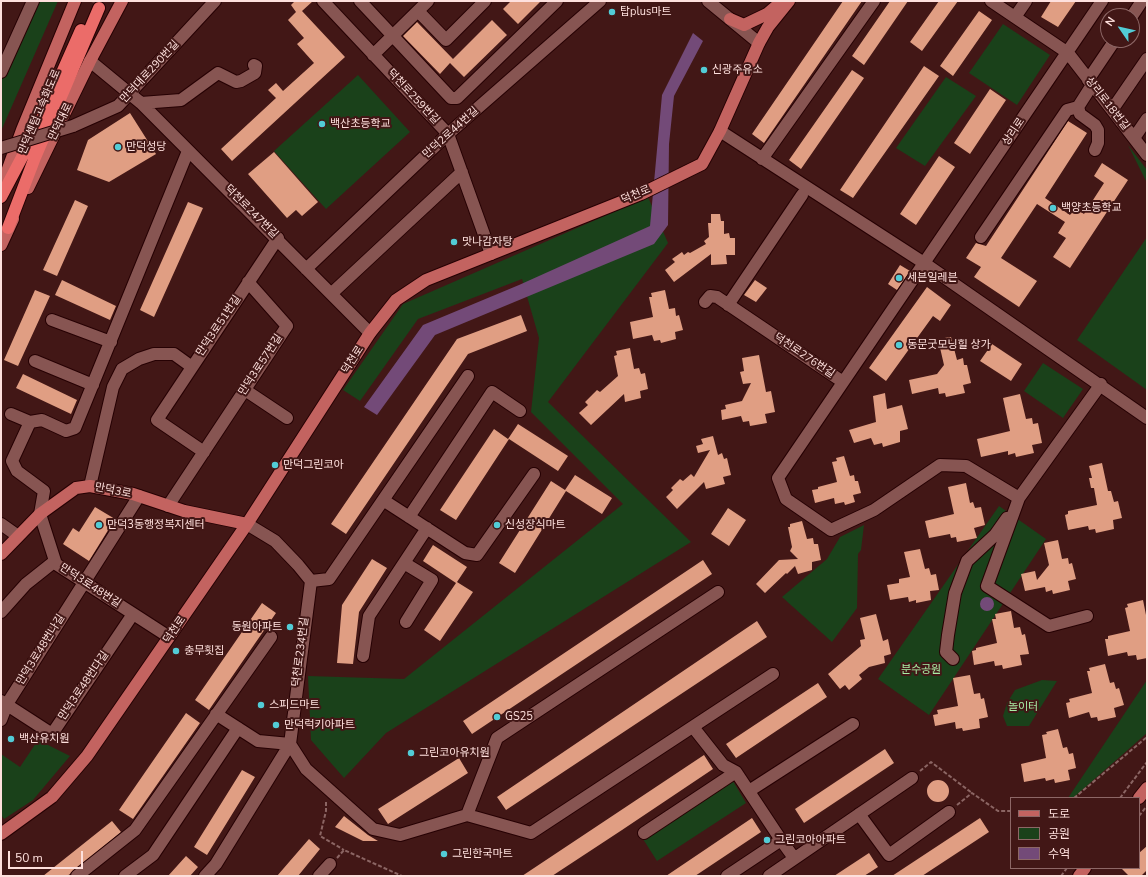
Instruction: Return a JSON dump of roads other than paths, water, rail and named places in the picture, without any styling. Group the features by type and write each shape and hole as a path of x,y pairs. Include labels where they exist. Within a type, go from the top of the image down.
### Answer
{"highway":[{"name":"만덕센텀고속화도로","path":"1,197 38,127 96,6 8,228"}],"main road":[{"path":"1,188 22,130 75,1"},
{"name":"만덕대로","path":"1,245 90,61 122,1"},
{"path":"730,19 744,25 767,14 782,1"},
{"name":"덕천로","path":"1,834 52,797 88,756 247,524 370,333 396,300 426,280 641,194 702,164 720,131 759,43 768,27 789,1"},
{"name":"만덕3로","path":"1,554 40,514 76,488 90,486 139,496 184,511 247,524"},
{"path":"1140,797 1147,788"}],"street":[{"path":"1,72 33,1"},
{"name":"만덕대로290번길","path":"1,148 73,126 118,106 215,1"},
{"name":"덕천로259번길","path":"323,1 448,134 491,254"},
{"path":"360,1 451,98 457,98 557,1"},
{"path":"373,55 428,1"},
{"path":"418,11 446,40 485,1"},
{"name":"만덕2로44번길","path":"306,269 448,134 600,1"},
{"path":"708,1 759,43"},
{"path":"762,159 874,1"},
{"name":"상리로18번길","path":"991,1 1068,53 1147,155"},
{"path":"1015,17 1026,1"},
{"name":"상리로","path":"924,263 1102,1"},
{"path":"1095,150 1098,143 1098,130 1095,125 1080,114 1078,107 1090,82 1111,48"},
{"path":"1112,110 1147,59"},
{"name":"덕천로247번길","path":"90,61 141,103 188,151 278,238 330,294 370,333"},
{"name":"만덕대로290번길","path":"141,103 181,100 218,73 236,82 241,81 255,73 256,66 254,65"},
{"path":"980,237 1067,110 1078,107"},
{"path":"1134,138 1147,119"},
{"path":"720,131 924,263 1101,384 1147,418"},
{"path":"11,414 30,422 42,420 66,431 75,428 188,151"},
{"path":"330,294 462,172"},
{"path":"728,304 802,195"},
{"name":"만덕3로51번길","path":"90,486 114,387 122,369 138,359 154,354 174,354 192,367 278,238"},
{"name":"덕천로276번길","path":"705,302 710,296 717,297 843,382 924,263"},
{"name":"만덕3로57번길","path":"168,506 287,326 248,282"},
{"path":"52,320 111,342"},
{"path":"35,361 93,385"},
{"path":"192,367 156,420 204,452"},
{"path":"247,524 275,541 298,565 310,581 329,579 468,376"},
{"path":"843,382 778,478 786,499 831,530 874,510 940,466 966,466 1019,498"},
{"path":"953,659 946,652 948,635 955,593 967,561 995,535 1019,498 1101,384"},
{"path":"245,390 286,418"},
{"path":"409,517 492,392 520,411"},
{"path":"30,422 12,461 17,471 44,491 40,514"},
{"path":"383,500 465,553 478,555 534,474"},
{"name":"만덕3로48번나길","path":"1,720 4,702 139,496"},
{"path":"1019,498 987,586 1049,626 1087,616"},
{"name":"만덕3로48번길","path":"40,514 55,561 62,569 169,637"},
{"path":"1,524 18,536"},
{"path":"363,656 369,616 428,528"},
{"path":"1,612 26,584 55,561"},
{"path":"404,563 432,580 406,622"},
{"name":"덕천로234번길","path":"290,744 310,581"},
{"path":"467,815 497,738 718,592"},
{"name":"만덕3로48번다길","path":"4,702 52,734 133,614"},
{"path":"77,876 135,830 271,636"},
{"path":"290,744 306,768 328,790 373,829 400,835 467,815 531,833 773,674"},
{"path":"216,714 258,741 290,744"},
{"path":"748,791 853,724"},
{"path":"693,727 723,766 736,772 794,858"},
{"path":"126,876 153,855 238,728"},
{"path":"205,876 216,864 290,744"},
{"path":"644,833 736,772"},
{"path":"769,876 912,778"},
{"path":"859,814 889,855 949,812"},
{"path":"727,876 781,840"},
{"path":"319,876 330,864"}],"water":[{"path":"693,33 703,41 674,96 669,144 668,225 654,244 435,335 377,415 364,407 423,325 519,285 650,226 662,95"},
{"path":"987,597 992,599 994,604 992,609 987,611 982,609 980,604 982,599"}],"place":[{"name":"탑plus마트","path":"612,12"},
{"name":"신광주유소","path":"704,70"},
{"name":"백산초등학교","path":"322,124"},
{"name":"만덕성당","path":"118,147"},
{"name":"백양초등학교","path":"1053,208"},
{"name":"맛나감자탕","path":"454,242"},
{"name":"세븐일레븐","path":"899,278"},
{"name":"동문굿모닝힐 상가","path":"899,345"},
{"name":"만덕그린코아","path":"275,465"},
{"name":"만덕3동행정복지센터","path":"99,525"},
{"name":"신성장식마트","path":"497,525"},
{"name":"동원아파트","path":"290,627"},
{"name":"충무횟집","path":"176,651"},
{"name":"스피드마트","path":"261,705"},
{"name":"GS25","path":"497,717"},
{"name":"만덕럭키아파트","path":"276,725"},
{"name":"백산유치원","path":"11,739"},
{"name":"그린코아유치원","path":"411,753"},
{"name":"그린코아아파트","path":"767,840"},
{"name":"그린한국마트","path":"444,854"}],"park label":[{"name":"분수공원","path":"921,670"},
{"name":"놀이터","path":"1023,707"}]}
